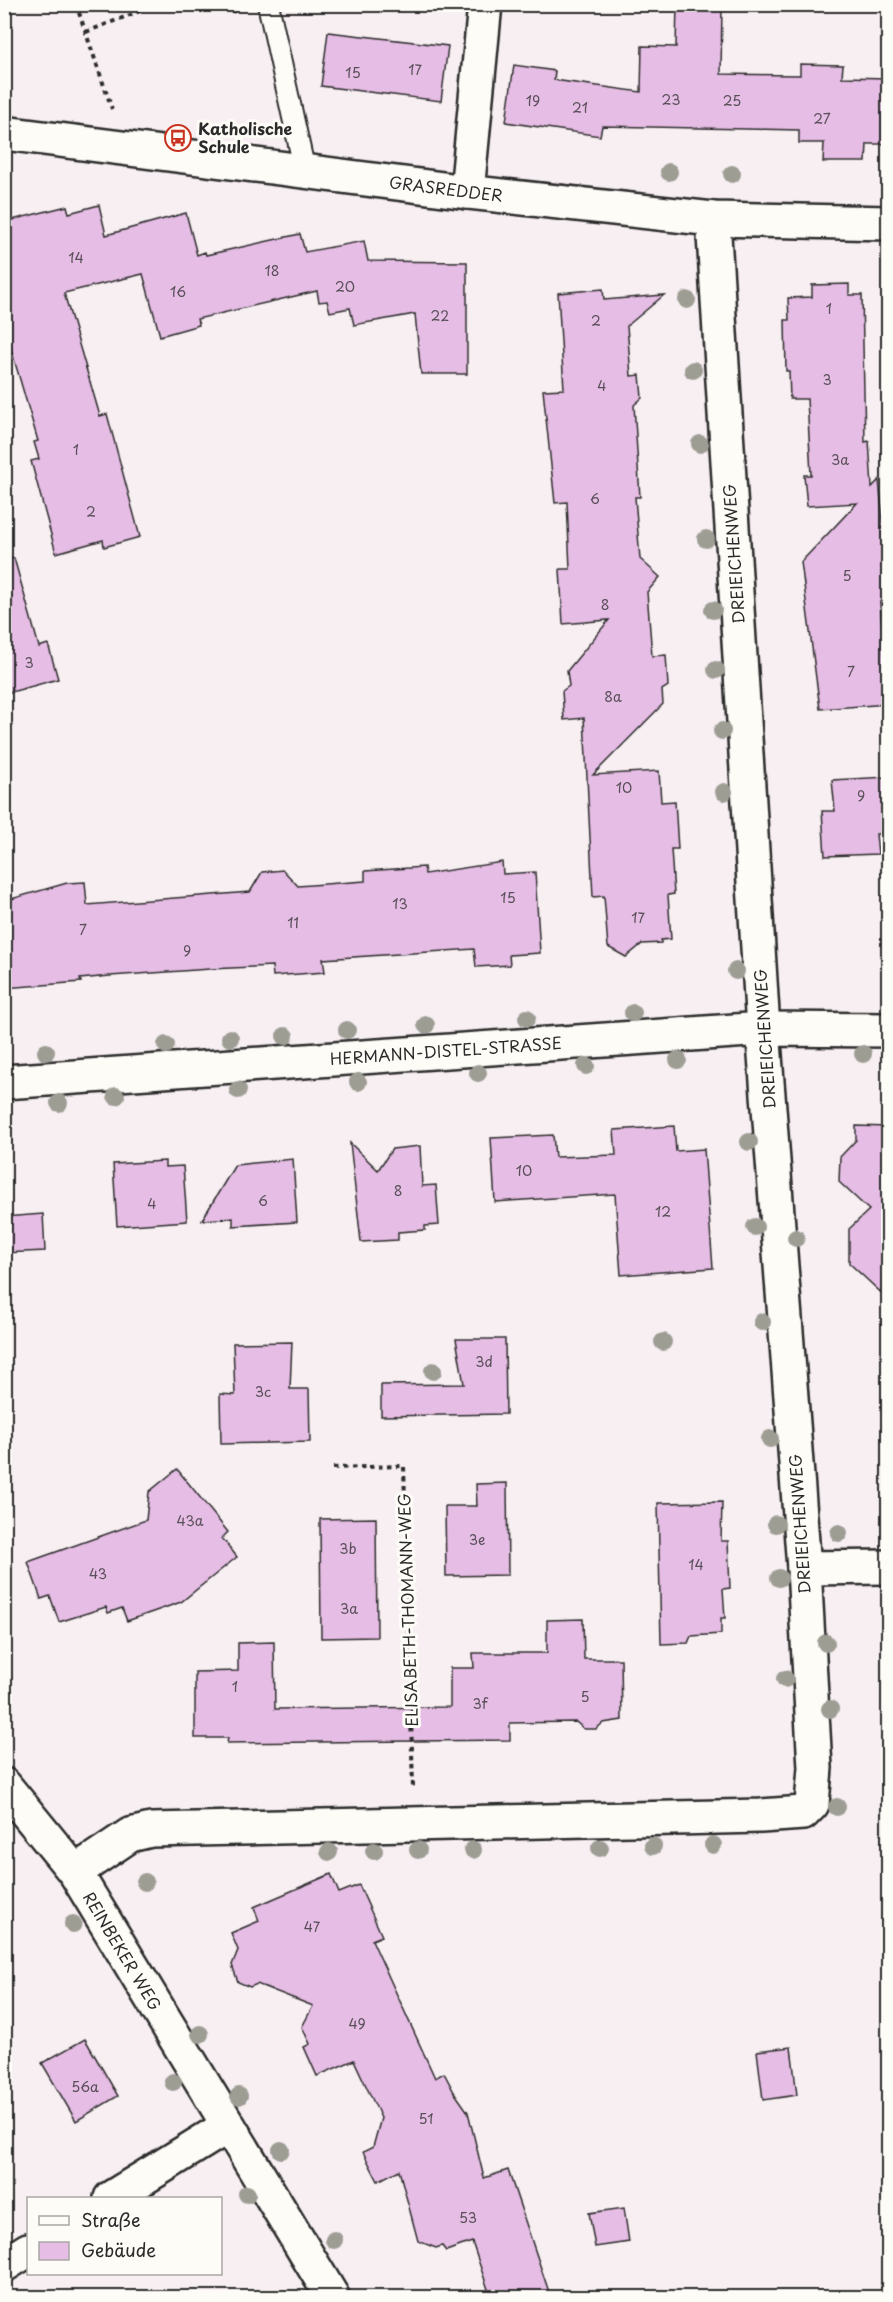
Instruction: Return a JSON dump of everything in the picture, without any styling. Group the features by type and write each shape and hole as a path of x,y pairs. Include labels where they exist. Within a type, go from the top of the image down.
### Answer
{"street":[{"path":"467,192 485,4"},
{"name":"GRASREDDER","path":"4,134 467,192 713,219 888,223"},
{"name":"DREIEICHENWEG","path":"414,1825 803,1813 808,1809 814,1796 815,1768 804,1568 763,1029 713,219"},
{"name":"HERMANN-DISTEL-STRASSE","path":"4,1082 763,1029 888,1030"},
{"path":"804,1568 888,1567"},
{"name":"REINBEKER WEG","path":"4,1785 75,1872 333,2298"},
{"path":"75,1872 130,1834 152,1830 414,1825"},
{"path":"114,2197 228,2126"},
{"path":"4,2265 27,2251"}],"lane":[{"path":"268,4 305,172"}],"path":[{"path":"76,4 125,149"},
{"path":"86,33 148,9 184,4"},
{"name":"ELISABETH-THOMANN-WEG","path":"333,1468 404,1466 414,1825"}],"building":[{"path":"677,4 722,4 721,74 800,75 800,64 843,65 842,77 888,78 888,144 867,144 866,162 823,162 824,143 799,143 799,130 602,126 600,136 506,122 514,65 555,71 554,80 641,92 642,46 676,47"},
{"path":"328,32 448,46 441,101 321,86"},
{"path":"99,205 106,235 186,213 197,255 300,234 305,252 364,241 368,261 467,262 467,374 421,374 415,314 354,325 350,308 330,312 327,301 319,302 317,291 197,319 199,325 160,336 143,274 64,293 100,416 107,414 140,537 104,547 103,540 56,553 31,461 39,459 34,442 38,441 4,325 4,222 67,206 69,213"},
{"path":"849,284 849,295 862,295 865,442 869,441 872,487 879,480 885,541 888,602 880,602 888,704 820,709 801,562 857,503 807,506 804,475 811,475 807,399 790,399 789,371 786,371 785,320 789,320 788,298 812,297 812,285"},
{"path":"603,289 604,300 664,295 627,326 631,376 640,375 642,398 634,405 640,497 635,497 640,559 660,577 647,592 652,656 666,655 668,686 662,690 663,704 593,775 659,771 661,802 675,801 678,849 671,849 674,894 668,895 671,939 661,940 661,943 642,944 626,957 608,947 604,896 593,897 584,718 564,720 562,691 569,686 567,671 609,620 563,624 560,569 570,569 567,502 555,503 543,390 564,389 558,293"},
{"path":"14,558 39,647 48,644 58,679 4,694 4,559"},
{"path":"888,777 888,834 876,834 878,854 825,856 822,811 835,811 832,780"},
{"path":"502,862 503,874 535,872 540,953 509,955 510,965 476,967 474,949 323,959 325,972 273,976 272,966 210,969 110,976 80,979 81,982 4,988 4,901 67,883 85,882 87,905 250,892 262,872 283,870 298,886 365,881 365,871 424,867 425,874"},
{"path":"674,1126 676,1151 704,1149 713,1268 621,1275 615,1194 495,1202 491,1138 553,1135 555,1157 616,1155 614,1130"},
{"path":"856,1126 888,1127 888,1299 849,1263 849,1229 869,1210 839,1182 840,1157 856,1140"},
{"path":"350,1143 378,1170 392,1149 420,1146 422,1186 436,1185 439,1225 425,1226 425,1230 398,1232 398,1240 361,1242"},
{"path":"293,1159 297,1222 233,1226 233,1218 202,1220 235,1165"},
{"path":"165,1161 165,1167 183,1166 187,1221 117,1226 113,1164"},
{"path":"43,1214 45,1251 4,1253 4,1217"},
{"path":"456,1339 505,1339 506,1414 381,1416 381,1385 464,1384"},
{"path":"292,1342 290,1389 309,1389 310,1442 221,1444 220,1394 235,1395 233,1343"},
{"path":"177,1469 228,1532 222,1538 237,1557 181,1602 127,1621 122,1608 108,1613 106,1607 59,1622 50,1596 41,1599 28,1562 146,1520 149,1492"},
{"path":"507,1483 508,1575 446,1576 445,1506 477,1506 476,1484"},
{"path":"722,1502 721,1541 728,1541 730,1588 723,1589 725,1618 721,1618 721,1634 691,1636 688,1643 661,1644 658,1503"},
{"path":"376,1518 377,1637 321,1638 320,1519"},
{"path":"583,1619 584,1659 621,1659 622,1720 603,1723 596,1729 584,1729 576,1722 510,1723 510,1740 227,1743 228,1738 195,1738 195,1672 238,1671 238,1643 274,1642 275,1709 450,1707 450,1668 474,1668 473,1653 547,1653 547,1620"},
{"path":"331,1874 339,1893 359,1885 382,1936 372,1940 435,2078 444,2073 468,2112 484,2178 508,2170 551,2298 491,2298 472,2242 446,2251 442,2246 436,2248 418,2241 399,2170 378,2181 363,2152 373,2147 381,2118 354,2060 317,2076 304,2047 310,2044 302,2027 313,2006 257,1984 250,1987 238,1982 232,1965 238,1950 231,1933 259,1921 254,1907"},
{"path":"85,2039 118,2096 76,2121 42,2063"},
{"path":"791,2047 797,2095 763,2100 757,2051"},
{"path":"624,2208 629,2242 595,2247 589,2213"}],"place":[{"name":"Katholische Schule","path":"178,138"}]}
